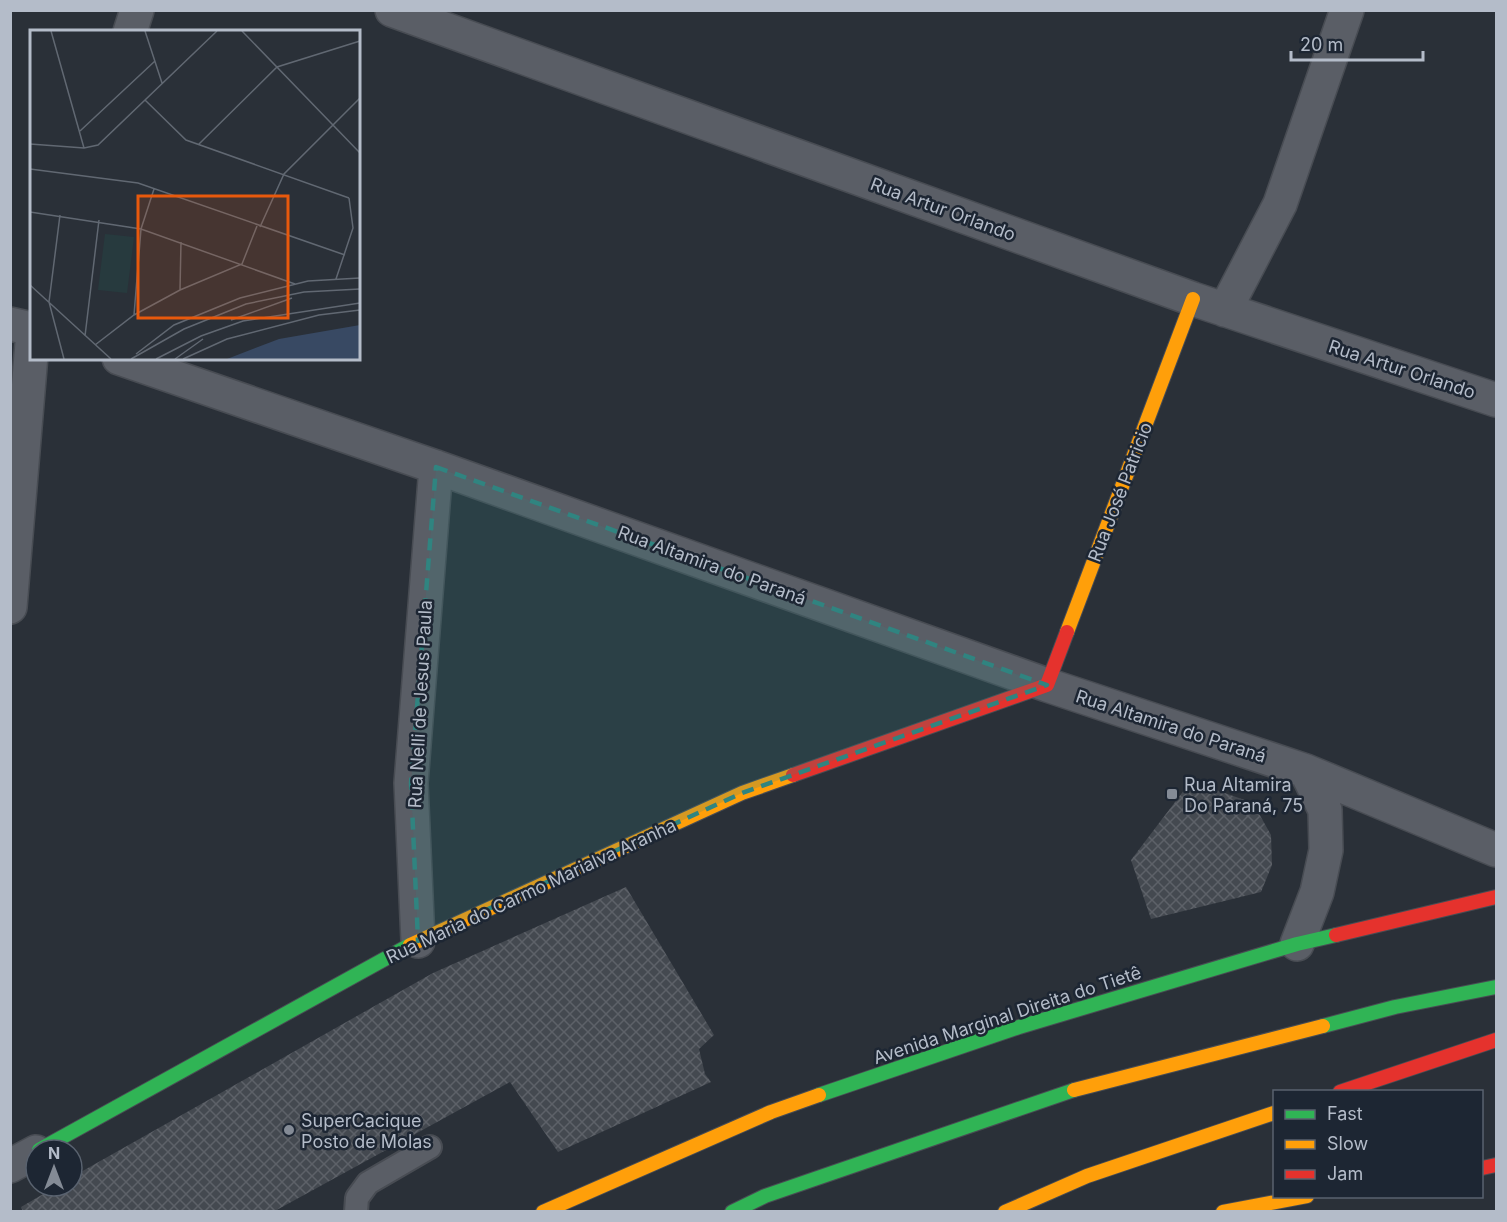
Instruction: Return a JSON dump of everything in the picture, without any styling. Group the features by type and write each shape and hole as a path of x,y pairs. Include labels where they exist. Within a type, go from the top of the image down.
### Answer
{"main road":[{"name":"Rua José Patricio","path":"1047,685 1193,299"},
{"name":"Rua Maria do Carmo Marialva Aranha","path":"61,1138 418,941 742,793 1047,685"},
{"name":"Avenida Marginal Direita do Tietê","path":"543,1212 771,1112 1019,1027 1297,944 1497,897"},
{"path":"732,1212 765,1196 1087,1086 1395,1007 1497,987"},
{"path":"1346,1090 1497,1040"},
{"path":"1005,1212 1087,1176 1273,1114"},
{"path":"1222,1212 1300,1198"}],"street":[{"path":"131,30 136,10"},
{"name":"Rua Artur Orlando","path":"392,10 1193,299 1497,400"},
{"path":"1225,310 1280,204 1347,10"},
{"path":"10,324 30,329"},
{"path":"10,607 31,360"},
{"name":"Rua Altamira do Paraná","path":"125,360 436,467 1047,685 1306,771 1497,850"},
{"name":"Rua Nelli de Jesus Paula","path":"418,941 411,783 436,467"},
{"path":"1297,944 1317,892 1326,850 1325,810 1306,771"},
{"name":"Rua Maria do Carmo Marialva Aranha","path":"10,1166 24,1158"}],"lane":[{"path":"356,1212 357,1198 368,1182 430,1148"}],"highlighted area":[{"path":"436,467 1047,685 742,793 418,941 411,783"}],"building":[{"path":"1191,781 1253,803 1271,835 1272,865 1261,892 1151,919 1131,860"},
{"path":"626,887 714,1035 699,1049 705,1074 711,1082 558,1152 510,1082 273,1212 23,1212 21,1207 36,1198 84,1198 84,1170 433,973"}],"traffic: fast":[{"path":"819,1095 1019,1027 1297,944 1336,935"},
{"path":"61,1138 410,945"},
{"path":"1323,1026 1395,1007 1496,987"},
{"path":"732,1212 765,1196 1074,1090"}],"traffic: slow":[{"path":"1067,632 1193,299"},
{"path":"410,945 742,793 793,775"},
{"path":"1074,1090 1323,1026"},
{"path":"543,1212 771,1112 819,1095"},
{"path":"1005,1212 1087,1176 1273,1113"},
{"path":"1223,1212 1296,1198"}],"traffic: jam":[{"path":"793,775 1047,685 1067,632"},
{"path":"1336,935 1496,897"},
{"path":"1346,1090 1496,1040"},
{"path":"1483,1168 1496,1165"}],"place":[{"name":"Rua Altamira Do Paraná, 75","path":"1172,794"},
{"name":"SuperCacique Posto de Molas","path":"289,1130"}]}
